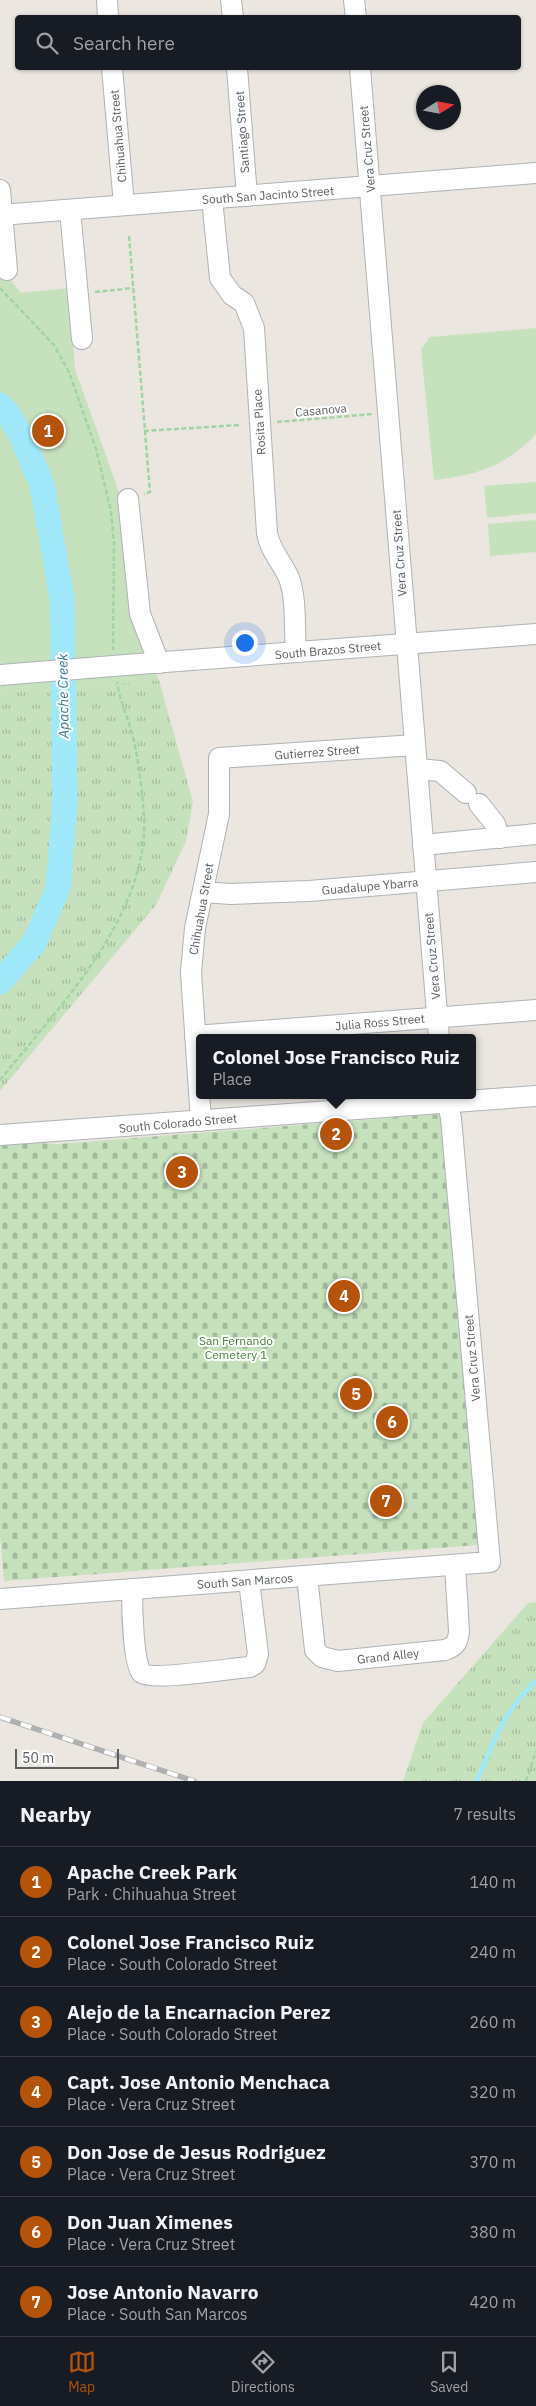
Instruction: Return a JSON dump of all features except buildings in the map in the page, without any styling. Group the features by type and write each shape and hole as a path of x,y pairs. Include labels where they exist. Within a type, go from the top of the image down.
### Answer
{"street":[{"path":"107,0 108,15"},
{"path":"231,0 233,15"},
{"path":"354,0 356,15"},
{"name":"Chihuahua Street","path":"112,70 124,205"},
{"name":"Santiago Street","path":"237,70 246,196"},
{"name":"Vera Cruz Street","path":"360,70 439,1034"},
{"name":"South San Jacinto Street","path":"1,215 536,173"},
{"path":"0,190 4,279"},
{"name":"Rosita Place","path":"212,199 220,278 232,295 244,303 254,328 267,533 269,547 288,577 292,590 296,652"},
{"path":"70,210 82,339"},
{"path":"128,498 140,614 159,663"},
{"name":"South Brazos Street","path":"0,675 536,634"},
{"name":"Gutierrez Street","path":"220,758 415,746"},
{"name":"Chihuahua Street","path":"196,1050 190,972 195,928 219,814 220,758"},
{"path":"417,769 440,771 473,799 495,824 500,838"},
{"path":"424,846 536,834"},
{"name":"Guadalupe Ybarra","path":"203,892 231,894 309,891 536,872"},
{"name":"Julia Ross Street","path":"220,1034 536,1010"},
{"name":"South Colorado Street","path":"476,1097 536,1096"},
{"name":"Chihuahua Street","path":"199,1099 201,1121"},
{"name":"South Colorado Street","path":"0,1135 201,1121 436,1099"},
{"name":"Vera Cruz Street","path":"447,1099 451,1118 490,1562"},
{"name":"South San Marcos","path":"0,1599 490,1562"},
{"name":"Grand Alley","path":"307,1576 315,1650 322,1657 338,1661 445,1650 455,1646 459,1640 459,1631 454,1565"},
{"path":"132,1589 135,1646 139,1669 142,1673 150,1676 178,1674 255,1664 258,1654 249,1580"}],"path":[{"path":"129,236 150,492"},
{"path":"4,279 54,345 69,372 96,449 112,519 113,657"},
{"path":"91,292 133,288"},
{"name":"Casanova","path":"270,422 373,414"},
{"path":"144,431 240,425"},
{"path":"0,1080 78,983 106,941 127,900 139,866 144,818 139,768 116,677"},
{"path":"526,1781 536,1751"}],"green space":[{"path":"0,266 21,293 69,288 75,369 119,492 131,613 159,680 0,693"},
{"path":"536,328 536,434 514,454 490,468 463,476 434,480 421,349 430,337"},
{"path":"536,482 536,513 487,518 484,486"},
{"path":"536,520 536,552 490,556 488,524"},
{"path":"159,680 193,802 186,841 156,905 0,1091 0,693"},
{"name":"San Fernando Cemetery 1","path":"440,1114 478,1545 4,1581 0,1534 0,1146 10,1142 58,1144"},
{"path":"536,1602 536,1781 403,1781 423,1723 528,1603"}],"waterway":[{"name":"Apache Creek","path":"0,405 8,413 23,440 42,485 62,599 65,801 58,888 34,943 0,982"},
{"path":"477,1781 507,1715 536,1681"}],"railway":[{"path":"0,1717 194,1781"}],"place":[{"name":"Apache Creek Park","path":"48,431"},
{"name":"Colonel Jose Francisco Ruiz","path":"336,1134"},
{"name":"Alejo de la Encarnacion Perez","path":"182,1172"},
{"name":"Capt. Jose Antonio Menchaca","path":"344,1296"},
{"name":"Don Jose de Jesus Rodriguez","path":"356,1394"},
{"name":"Don Juan Ximenes","path":"392,1422"},
{"name":"Jose Antonio Navarro","path":"386,1501"}]}
